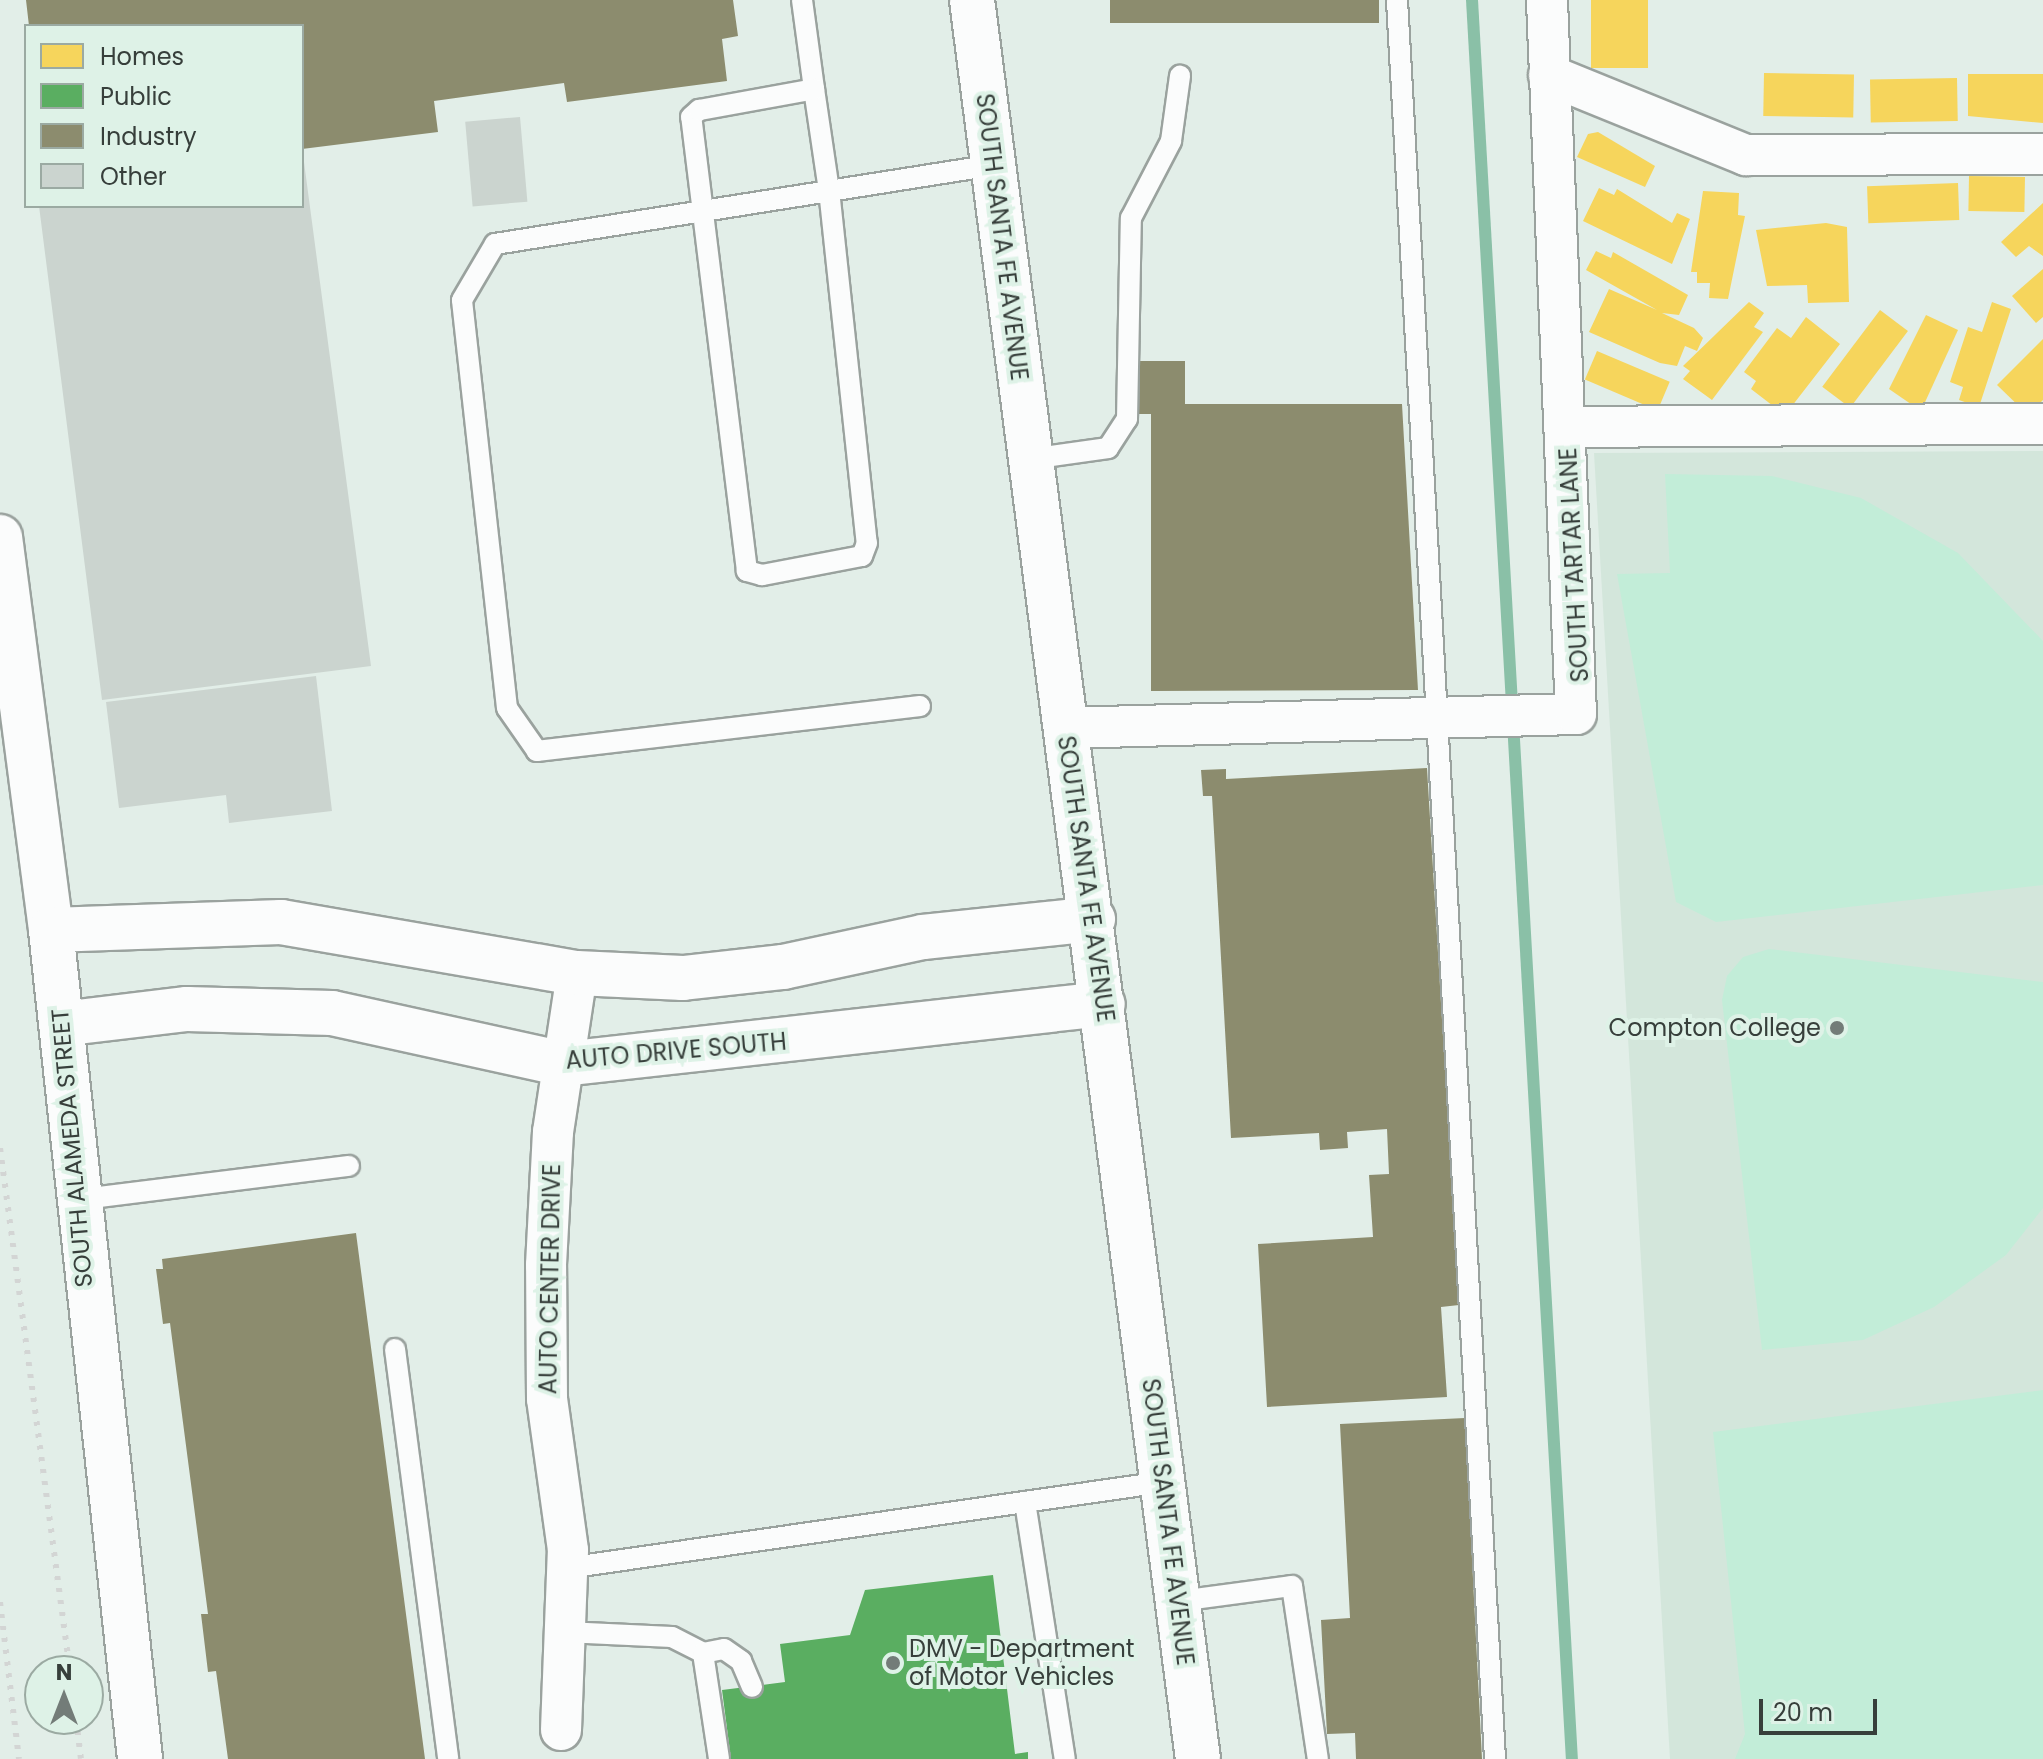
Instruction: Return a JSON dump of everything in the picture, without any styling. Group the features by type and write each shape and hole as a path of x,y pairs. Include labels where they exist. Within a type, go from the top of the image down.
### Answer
{"street":[{"name":"SOUTH SANTA FE AVENUE","path":"972,0 1065,728 1093,919 1198,1759"},
{"name":"SOUTH TARTAR LANE","path":"1065,728 1452,723 1569,717 1580,706 1547,0"},
{"path":"1549,75 1746,155 2043,154"},
{"path":"1568,427 2043,424"},
{"name":"SOUTH ALAMEDA STREET","path":"0,537 51,930 75,1200 140,1759"},
{"path":"51,930 281,922 577,973 683,978 783,967 923,937 1093,919"},
{"name":"AUTO CENTER DRIVE","path":"561,1730 567,1568 547,1399 546,1265 563,1064 577,973"},
{"name":"AUTO DRIVE SOUTH","path":"61,1024 187,1009 332,1013 563,1064 1103,1004"}],"lane":[{"path":"802,0 829,190 867,543 862,556 762,575 747,571 691,117 699,110 814,89"},
{"path":"1397,0 1452,723 1495,1759"},
{"path":"1030,459 1108,448 1127,419 1131,218 1171,141 1180,76"},
{"path":"920,706 537,751 507,708 462,300 495,244 993,165"},
{"path":"75,1200 349,1166"},
{"path":"395,1349 448,1759"},
{"path":"567,1568 1163,1482"},
{"path":"1025,1502 1065,1759"},
{"path":"1179,1601 1292,1586 1318,1759"},
{"path":"565,1632 672,1637 703,1653 724,1649 741,1661 752,1687"},
{"path":"703,1653 719,1759"}],"shaded area":[{"name":"Compton College","path":"2043,451 2043,1759 1670,1759 1594,453"}],"green space":[{"path":"1665,474 1772,476 1861,498 1958,553 2043,641 2043,885 1716,922 1676,902 1617,574 1670,573"},
{"path":"1769,949 2043,982 2043,1208 2006,1255 1934,1307 1863,1340 1762,1350 1722,1000 1727,976 1743,957"},
{"path":"2043,1390 2043,1759 1735,1759 1745,1734 1713,1432"}],"building: Homes":[{"path":"1591,0 1648,0 1648,68 1591,68"},
{"path":"1764,73 1854,75 1853,118 1763,116"},
{"path":"1968,74 2043,74 2043,123 1968,116"},
{"path":"1957,78 1958,121 1871,123 1870,80"},
{"path":"1598,132 1655,166 1645,187 1577,157 1588,134"},
{"path":"1969,176 2025,177 2024,212 1968,211"},
{"path":"1958,183 1959,220 1868,223 1867,186"},
{"path":"1599,188 1614,195 1617,189 1672,223 1677,213 1690,219 1672,264 1583,221"},
{"path":"1703,191 1739,193 1738,215 1745,216 1728,299 1709,298 1710,283 1697,283 1697,272 1691,272"},
{"path":"2043,203 2043,256 2029,246 2016,257 2001,242"},
{"path":"1826,223 1847,227 1849,302 1808,303 1807,285 1767,286 1756,230"},
{"path":"1596,251 1611,258 1613,252 1688,295 1679,315 1662,313 1694,328 1703,338 1697,351 1685,346 1677,366 1660,363 1589,332 1609,289 1657,310 1586,270"},
{"path":"2043,269 2043,317 2036,323 2012,296"},
{"path":"1749,302 1764,313 1754,327 1763,332 1712,400 1683,379 1690,371 1683,366"},
{"path":"1992,302 2011,309 1979,407 1959,400 1963,387 1950,382 1968,327 1982,332"},
{"path":"1880,310 1908,331 1850,408 1822,387"},
{"path":"1926,315 1958,330 1921,411 1889,389"},
{"path":"1806,317 1840,344 1785,415 1751,389 1756,381 1744,372 1777,328 1791,338"},
{"path":"2043,339 2043,400 2028,415 1997,385"},
{"path":"1597,351 1670,382 1658,410 1585,380"}],"building: Public":[{"name":"DMV - Department of Motor Vehicles","path":"993,1575 1015,1754 1028,1752 1028,1759 731,1759 722,1690 785,1682 780,1644 850,1635 865,1590"}],"building: Industry":[{"path":"26,0 733,0 738,36 722,39 727,81 567,102 564,83 434,101 438,132 304,149 304,24 29,24"},
{"path":"1110,0 1379,0 1379,23 1110,23"},
{"path":"1137,361 1185,361 1185,404 1402,404 1418,690 1151,691 1151,414 1137,414"},
{"path":"1427,768 1459,1305 1441,1307 1447,1397 1267,1407 1258,1244 1373,1237 1369,1175 1389,1174 1387,1129 1347,1132 1348,1148 1320,1150 1319,1133 1231,1138 1212,796 1203,796 1201,770 1226,769 1226,779"},
{"path":"356,1233 425,1759 228,1759 216,1671 208,1672 201,1614 208,1614 170,1323 163,1324 156,1269 163,1269 162,1259"},
{"path":"1465,1418 1482,1759 1356,1759 1355,1733 1327,1734 1321,1620 1350,1618 1340,1424"}],"building: Other":[{"path":"520,117 527,202 473,206 465,122"},
{"path":"304,162 371,666 102,700 39,208 304,208"},
{"path":"316,676 332,811 229,823 226,795 119,808 106,702"}],"waterway":[{"path":"1472,0 1572,1759"}],"railway":[{"path":"0,1148 68,1655"},
{"path":"0,1602 19,1759"},
{"path":"78,1735 81,1759"}],"place":[{"name":"Compton College","path":"1837,1028"},
{"name":"DMV - Department of Motor Vehicles","path":"893,1663"}]}
